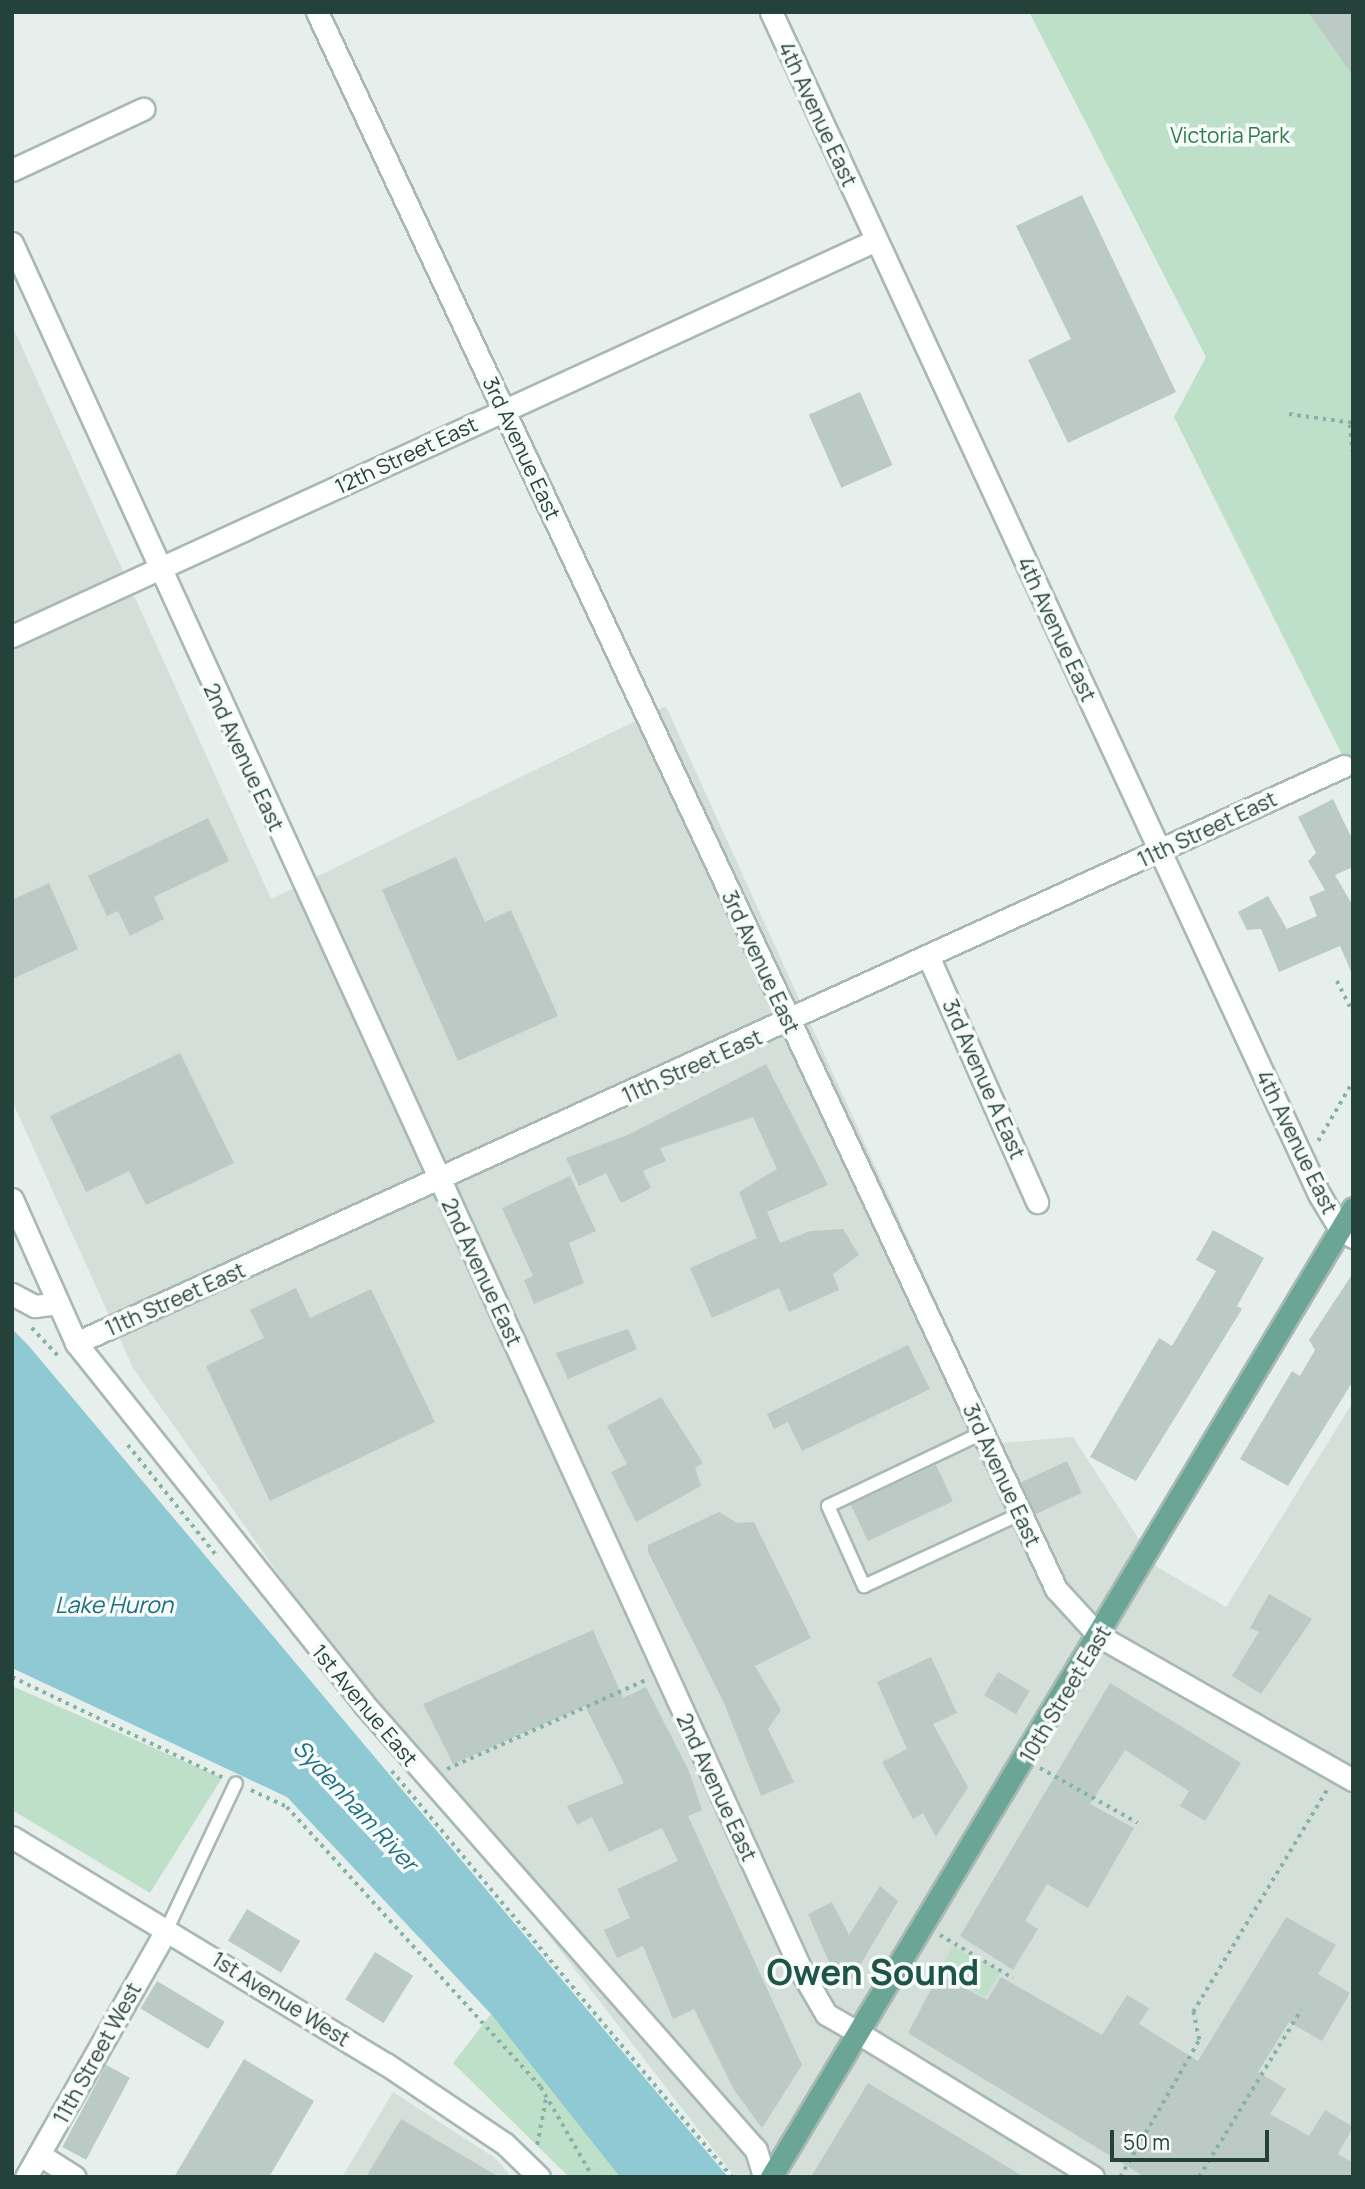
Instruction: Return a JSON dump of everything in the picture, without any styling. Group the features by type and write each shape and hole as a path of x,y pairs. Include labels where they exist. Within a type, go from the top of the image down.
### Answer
{"main road":[{"name":"10th Street East","path":"771,2177 927,1926 1099,1636 1346,1233 1353,1208"}],"street":[{"name":"3rd Avenue East","path":"317,12 1056,1589 1099,1636 1346,1776"},
{"name":"4th Avenue East","path":"771,12 1306,1164 1346,1233"},
{"path":"12,170 143,109"},
{"name":"12th Street East","path":"12,636 876,240"},
{"name":"2nd Avenue East","path":"12,243 158,569 804,1976 826,2014 1093,2177"},
{"name":"11th Street East","path":"76,1343 440,1181 1344,766"},
{"name":"3rd Avenue A East","path":"929,958 1037,1202"},
{"name":"1st Avenue East","path":"12,1199 76,1343 426,1778 756,2150 764,2177"},
{"path":"12,1294 34,1306 58,1303"},
{"name":"1st Avenue West","path":"12,1837 386,2064 505,2144 536,2174"},
{"name":"11th Street West","path":"26,2177 167,1929"},
{"path":"40,2155 75,2177"}],"lane":[{"path":"982,1433 828,1506 864,1586 1020,1514"},
{"path":"167,1929 236,1783"}],"path":[{"path":"1289,414 1351,424 1353,452"},
{"path":"1336,981 1353,1012"},
{"path":"1306,1164 1353,1080"},
{"path":"426,1778 665,1672"},
{"path":"12,1677 287,1807 546,2096 593,2177"},
{"path":"1027,1758 1138,1823"},
{"path":"1120,2177 1199,2040 1193,2012 1346,1776"},
{"path":"927,1926 1013,1978"},
{"path":"1199,2177 1301,2010"},
{"path":"536,2174 546,2096"}],"shaded area":[{"path":"12,325 271,899 666,706 1001,1443 1073,1437 1157,1567 1226,1607 1353,1402 1353,2177 735,2177 369,1702 133,1368 12,1101"},
{"path":"393,2092 495,2158 512,2177 342,2177"}],"green space":[{"name":"Victoria Park","path":"1029,12 1353,12 1353,777 1174,417 1206,357"},
{"path":"12,1686 222,1778 150,1893 12,1810"},
{"path":"953,1947 1001,1971 985,1998 940,1967"},
{"path":"491,2014 564,2102 620,2177 569,2177 453,2063"}],"water":[{"name":"Lake Huron","path":"12,1329 728,2177 620,2177 491,2014 287,1797 12,1668"}],"building":[{"path":"1308,12 1353,12 1353,76"},
{"path":"1082,195 1176,392 1068,443 1028,360 1071,339 1016,226"},
{"path":"860,392 893,465 841,488 809,415"},
{"path":"1333,799 1353,841 1353,867 1335,875 1353,906 1353,976 1340,946 1279,972 1261,929 1247,930 1238,912 1268,896 1287,929 1317,916 1309,897 1325,890 1308,861 1316,853 1298,817"},
{"path":"208,818 229,861 154,897 164,919 130,936 118,911 107,916 88,876"},
{"path":"456,857 485,922 511,910 558,1016 458,1061 382,890"},
{"path":"49,883 78,949 12,979 12,900"},
{"path":"180,1053 234,1163 146,1205 129,1171 86,1192 50,1116"},
{"path":"766,1064 828,1185 767,1212 780,1243 810,1231 843,1229 859,1255 833,1274 839,1290 789,1312 779,1288 712,1318 690,1268 757,1238 739,1192 777,1169 753,1117 660,1148 666,1161 643,1171 651,1188 621,1203 606,1173 579,1186 566,1158 630,1134"},
{"path":"570,1176 596,1231 569,1243 584,1283 534,1304 524,1280 533,1276 502,1208"},
{"path":"1213,1230 1264,1258 1237,1306 1242,1309 1136,1481 1090,1457 1159,1338 1172,1346 1216,1271 1196,1260"},
{"path":"1353,1273 1353,1381 1288,1486 1240,1459 1292,1371 1300,1376 1315,1350 1309,1340"},
{"path":"296,1288 310,1318 371,1289 435,1422 270,1501 206,1366 264,1338 250,1310"},
{"path":"628,1329 637,1349 568,1379 556,1353"},
{"path":"908,1345 930,1389 802,1451 788,1422 774,1429 767,1414"},
{"path":"661,1397 703,1463 695,1468 701,1486 636,1522 611,1472 627,1464 607,1426"},
{"path":"1067,1461 1082,1493 1036,1514 1021,1483"},
{"path":"936,1465 953,1501 868,1541 851,1505"},
{"path":"719,1512 737,1523 754,1522 811,1638 755,1666 781,1710 768,1729 794,1782 761,1796 723,1701 648,1552 648,1545"},
{"path":"1269,1594 1312,1619 1261,1694 1232,1676 1259,1632 1250,1628"},
{"path":"593,1630 623,1698 646,1687 689,1771 702,1810 688,1816 802,2065 762,2128 734,2090 694,2009 673,2019 643,1946 617,1958 604,1930 630,1918 617,1889 678,1861 662,1828 609,1852 592,1817 577,1825 567,1806 624,1783 585,1706 453,1764 423,1704"},
{"path":"931,1657 957,1713 933,1724 968,1787 936,1837 923,1813 913,1819 882,1762 907,1749 877,1682"},
{"path":"998,1672 1030,1691 1016,1714 984,1695"},
{"path":"1110,1683 1241,1763 1205,1821 1180,1806 1189,1791 1125,1750 1090,1804 1134,1828 1088,1908 1047,1884 1025,1921 1038,1929 1013,1970 960,1936"},
{"path":"880,1886 898,1901 852,1979 833,1971 808,1914 832,1902 849,1935"},
{"path":"247,1909 300,1941 281,1973 228,1941"},
{"path":"1286,1917 1336,1945 1318,1974 1350,1993 1322,2041 1289,2022 1258,2072 1286,2089 1270,2114 1309,2136 1325,2110 1353,2127 1338,2154 1353,2163 1353,2177 1145,2177 908,2033 939,1974 987,2000 1001,1977 1102,2035 1127,1995 1149,2008 1139,2024 1198,2061"},
{"path":"375,1952 413,1976 383,2023 345,1999"},
{"path":"157,1981 225,2022 208,2049 141,2008"},
{"path":"244,2059 314,2101 269,2177 174,2177"},
{"path":"106,2065 130,2078 86,2160 62,2147"},
{"path":"868,2083 945,2129 1024,2177 811,2177"},
{"path":"401,2119 499,2177 366,2177"}],"district":[{"name":"Owen Sound","path":"873,1972"}],"water label":[{"name":"Sydenham River","path":"356,1805"}]}
